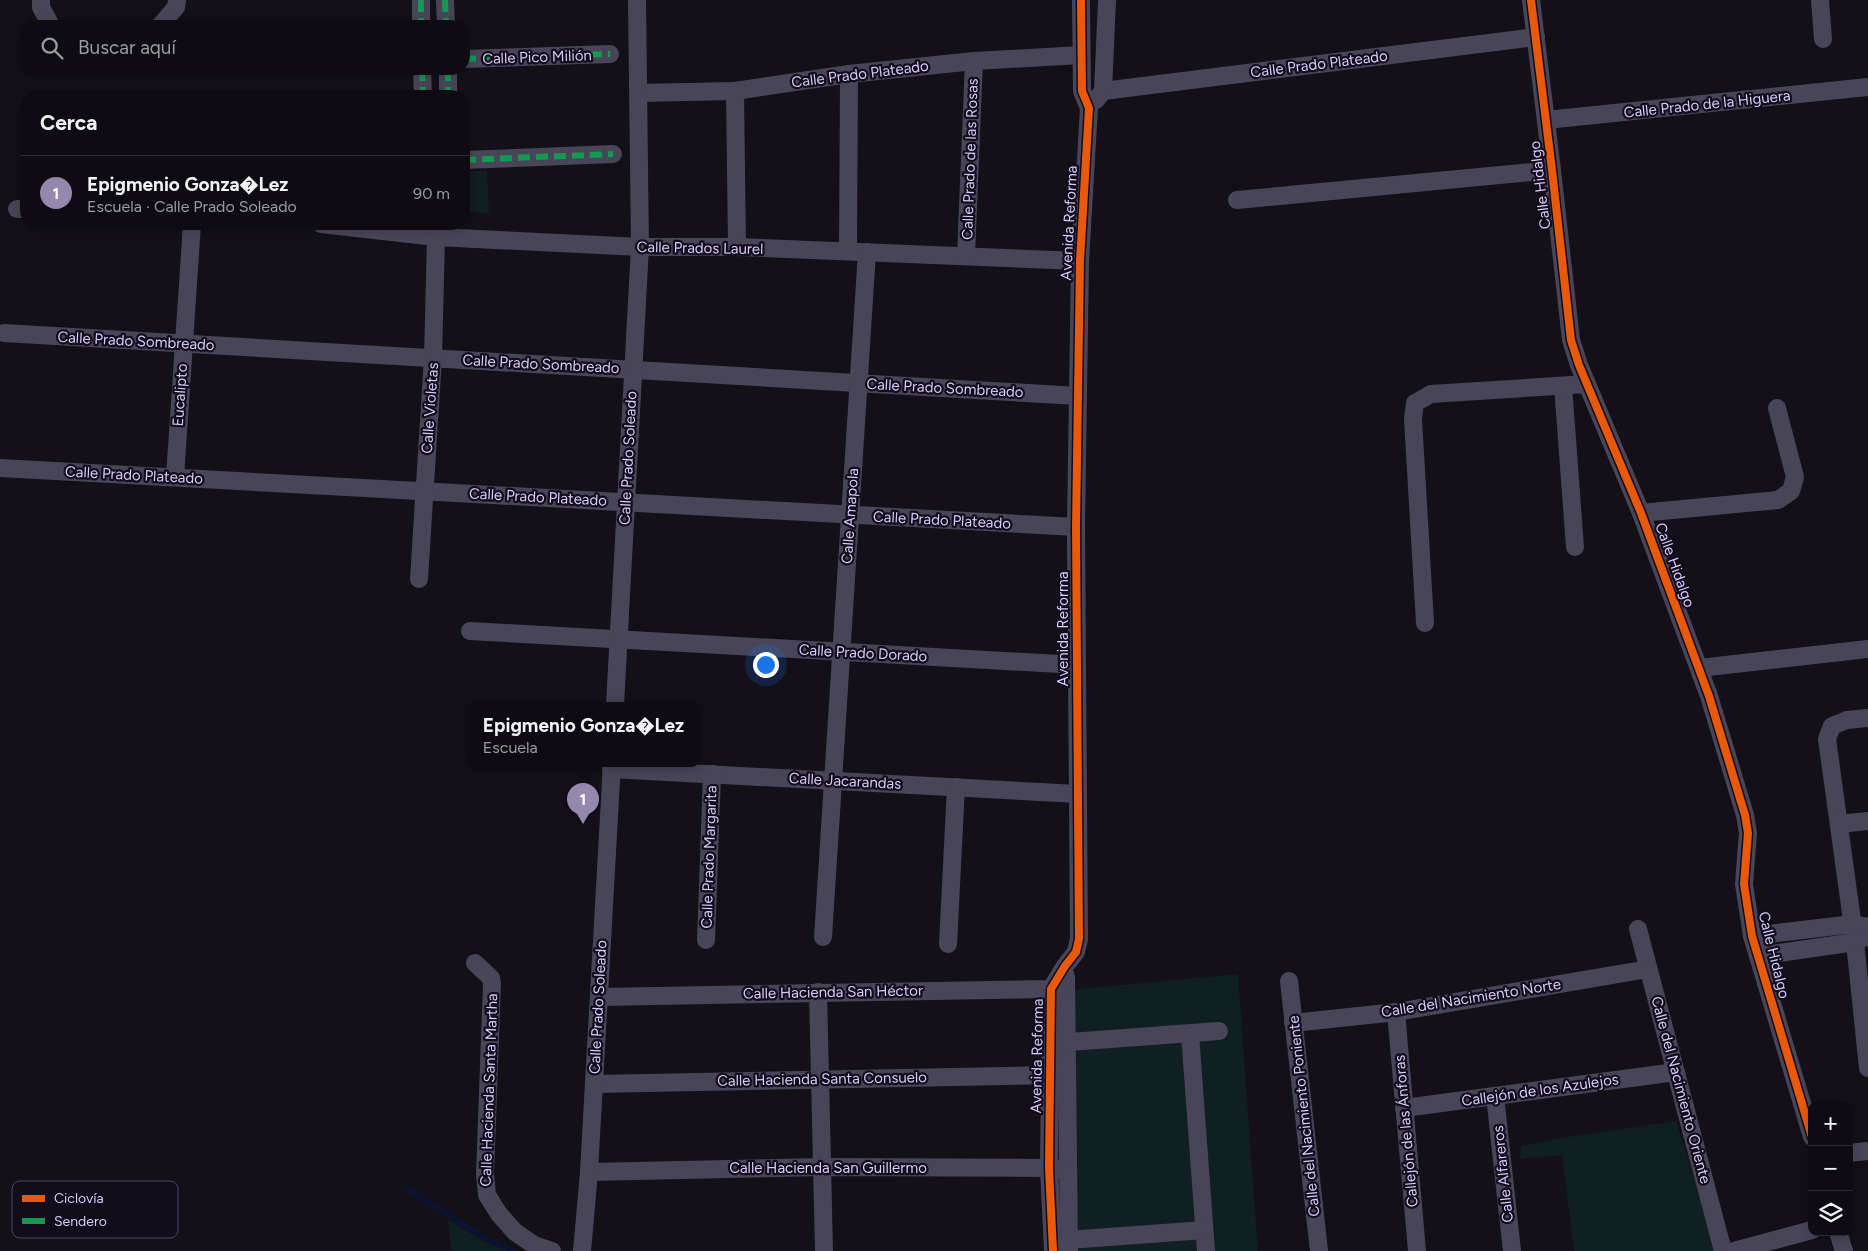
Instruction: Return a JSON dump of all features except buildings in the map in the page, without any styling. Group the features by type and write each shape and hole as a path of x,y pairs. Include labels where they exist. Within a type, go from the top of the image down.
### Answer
{"street":[{"path":"40,0 41,7 48,20"},
{"path":"165,20 176,7 177,0"},
{"path":"421,0 421,20"},
{"path":"445,0 446,20"},
{"name":"Calle Prado Soleado","path":"615,702 640,247 637,0"},
{"name":"Avenida Reforma","path":"1068,1246 1067,1171 1059,1043 1059,987 1065,966 1076,952 1079,939 1076,527 1080,261 1089,108 1082,91 1080,0"},
{"path":"1089,108 1103,91 1107,0"},
{"name":"Calle Hidalgo","path":"1531,0 1571,340 1587,384 1641,513 1709,696 1745,815 1748,833 1744,884 1752,936 1808,1123"},
{"path":"1820,0 1823,39"},
{"name":"Calle Prado Plateado","path":"1103,91 1536,37"},
{"name":"Calle Pico Milión","path":"470,59 610,54"},
{"name":"Calle Prado Plateado","path":"639,93 735,91 849,74 974,61 1081,55"},
{"name":"Calle Prado de las Rosas","path":"966,256 974,61"},
{"path":"848,251 849,74"},
{"path":"422,75 423,90"},
{"path":"448,75 448,90"},
{"name":"Calle Prado de la Higuera","path":"1546,120 1868,87"},
{"path":"735,91 737,247"},
{"path":"470,160 613,154"},
{"path":"1237,200 1552,170"},
{"name":"Eucalipto","path":"175,477 192,230"},
{"name":"Calle Prados Laurel","path":"378,230 436,236 640,247 737,247 1080,261"},
{"name":"Calle Violetas","path":"419,579 433,358 436,236"},
{"name":"Calle Amapola","path":"823,937 867,252"},
{"name":"Calle Prado Sombreado","path":"4,333 1078,396"},
{"path":"1425,623 1413,419 1415,403 1432,394 1587,384"},
{"path":"1563,386 1575,547"},
{"path":"1641,513 1778,500 1791,491 1795,477 1777,408"},
{"name":"Calle Prado Plateado","path":"0,468 1076,527"},
{"name":"Calle Prado Dorado","path":"470,631 1077,664"},
{"path":"1699,668 1868,649"},
{"path":"1867,1060 1862,939 1839,824 1827,739 1832,726 1847,720 1868,718"},
{"name":"Calle Prado Soleado","path":"582,1251 589,1172 611,767"},
{"name":"Calle Jacarandas","path":"624,767 712,774 1078,794"},
{"name":"Calle Prado Margarita","path":"706,940 712,774"},
{"path":"948,944 956,787"},
{"path":"1839,824 1868,821"},
{"path":"1752,936 1860,925"},
{"name":"Calle del Nacimiento Oriente","path":"1638,929 1724,1251"},
{"path":"1758,956 1862,939"},
{"name":"Calle Hacienda Santa Martha","path":"475,963 491,978 492,984 485,1174 487,1195 499,1214 515,1232 534,1245 552,1251"},
{"name":"Calle del Nacimiento Norte","path":"1293,1023 1396,1012 1648,968"},
{"name":"Calle del Nacimiento Poniente","path":"1290,981 1293,1023 1319,1251"},
{"name":"Calle Hacienda San Héctor","path":"599,997 1059,987"},
{"path":"818,992 824,1251"},
{"name":"Callejón de las Ánforas","path":"1396,1012 1417,1251"},
{"path":"1059,1043 1219,1031"},
{"path":"1190,1034 1206,1251"},
{"name":"Avenida Reforma","path":"1053,1251 1049,1168 1050,1075 1059,1043"},
{"name":"Callejón de los Azulejos","path":"1404,1108 1676,1072"},
{"name":"Calle Hacienda Santa Consuelo","path":"594,1084 1050,1075"},
{"name":"Calle Alfareros","path":"1495,1096 1512,1251"},
{"path":"1853,1153 1868,1151"},
{"name":"Calle Hacienda San Guillermo","path":"589,1172 822,1167 1049,1168 1067,1171"},
{"path":"1068,1246 1204,1230"},
{"path":"1734,1251 1808,1231"},
{"path":"1839,1236 1842,1251"}],"shaded area":[{"path":"470,171 487,171 489,213 470,212"},
{"path":"1238,974 1258,1251 1065,1251 1060,991"},
{"path":"1676,1121 1717,1251 1574,1251 1562,1155 1520,1159 1521,1146 1567,1137"},
{"path":"448,1220 484,1241 508,1251 451,1251"}],"waterway":[{"path":"407,1189 485,1238 513,1251"}],"marked path":[{"path":"421,0 421,20"},
{"path":"445,0 446,20"},
{"path":"470,59 610,54"},
{"path":"422,75 423,90"},
{"path":"448,75 448,90"},
{"path":"470,160 613,154"}],"cycle path":[{"path":"1053,1251 1049,1168 1051,989 1076,952 1079,939 1076,527 1080,261 1089,108 1082,91 1081,0"},
{"path":"1531,0 1571,340 1579,365 1641,513 1709,696 1745,815 1748,833 1744,884 1752,936 1808,1124"}],"place":[{"name":"Epigmenio Gonza�Lez","path":"583,824"}]}
